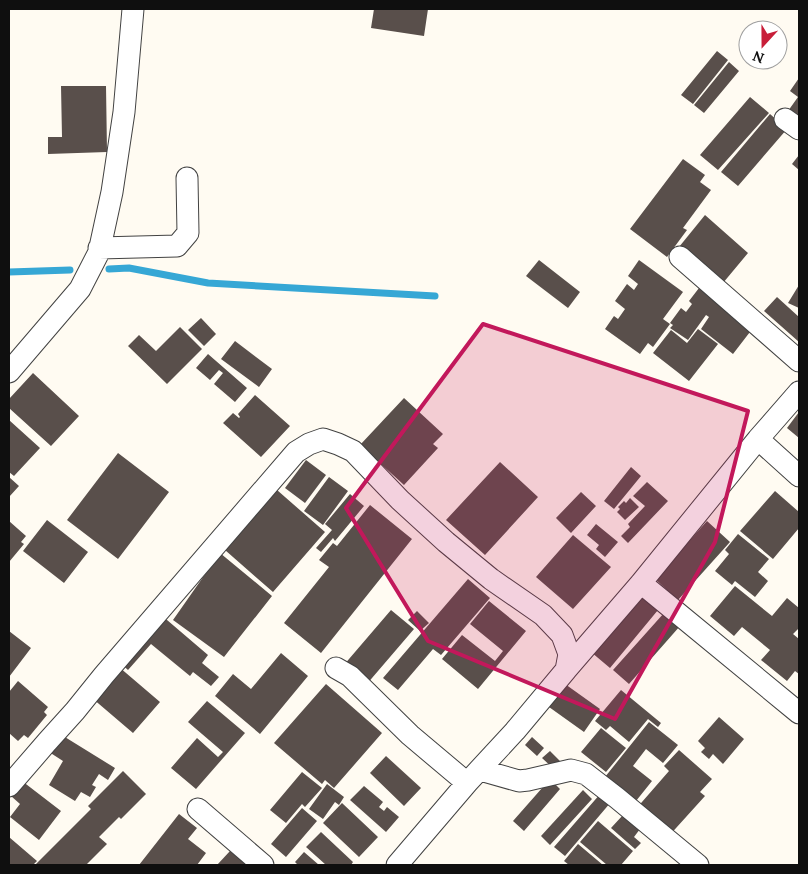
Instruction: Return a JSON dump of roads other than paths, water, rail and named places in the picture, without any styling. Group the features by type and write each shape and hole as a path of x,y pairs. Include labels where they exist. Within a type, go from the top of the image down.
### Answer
{"street":[{"path":"9,372 80,289 100,248 112,192 124,112 133,9"},
{"path":"100,248 177,246 188,233 187,178"},
{"path":"680,257 799,361"},
{"path":"406,862 473,776 515,731 641,583 758,439 799,392"},
{"path":"9,786 296,452 309,444 323,439 353,451 400,500 446,542 491,579 543,615 562,635 569,654 566,670"},
{"path":"758,439 799,476"},
{"path":"641,583 799,713"},
{"path":"336,668 350,676 410,735 473,776 519,781 571,770 586,774 698,865"},
{"path":"198,809 262,865"}],"waterway":[{"path":"109,269 129,268 208,283 435,296"},
{"path":"9,272 70,270"}]}
